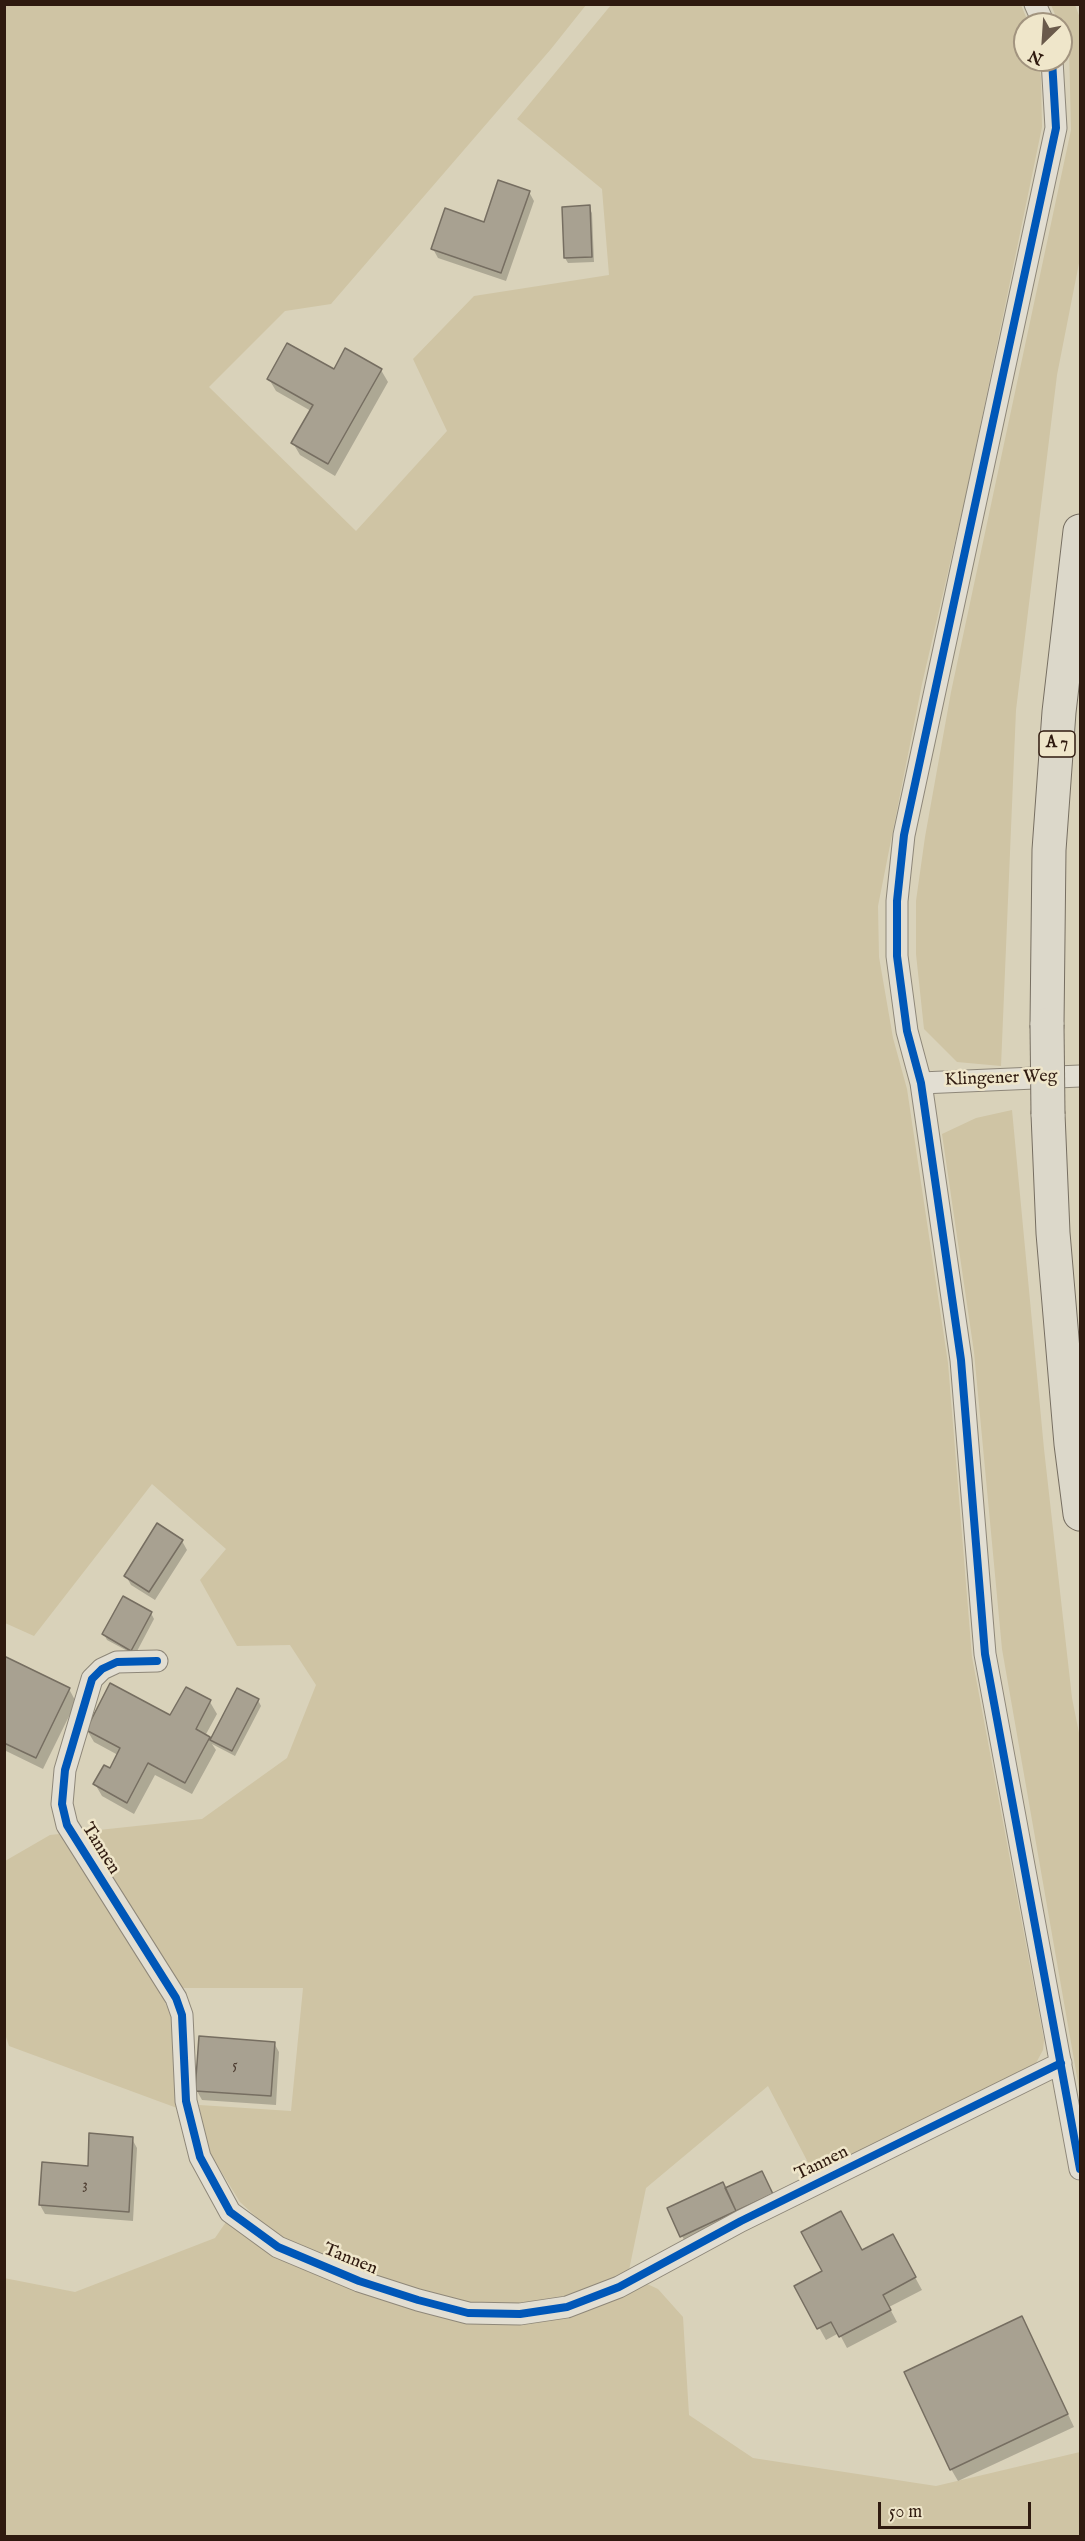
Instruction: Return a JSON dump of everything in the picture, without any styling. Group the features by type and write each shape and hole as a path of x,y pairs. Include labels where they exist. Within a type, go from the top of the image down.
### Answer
{"highway":[{"name":"A 7","path":"1080,531 1059,712 1049,850 1047,1025 1053,1233 1071,1444 1080,1514"}],"street":[{"path":"1053,72 1056,128 904,836 897,901 897,956 907,1030 921,1083 961,1360 985,1654 1080,2169"},
{"name":"Klingener Weg","path":"921,1083 1080,1076"},
{"name":"Tannen","path":"157,1661 117,1662 102,1669 92,1678 65,1770 62,1804 67,1825 176,1998 182,2015 186,2102 200,2157 230,2212 278,2247 359,2281 468,2313 520,2314 567,2307 620,2288 741,2221 1061,2063"}],"shaded area":[{"path":"5,5 586,5 551,49 331,304 285,311 209,387 356,531 447,431 413,359 474,296 609,275 602,189 517,119 611,5 1021,5 1024,12 1013,12 1013,72 1040,72 1042,127 967,490 922,684 878,906 879,957 893,1038 907,1089 948,1363 972,1657 1044,2040 1043,2050 1036,2063 909,2130 813,2172 768,2086 646,2188 628,2275 568,2300 520,2308 470,2306 420,2294 281,2240 240,2202 208,2150 199,2105 291,2111 303,1988 182,1988 80,1832 202,1819 287,1758 316,1685 290,1645 237,1646 200,1580 226,1549 152,1484 34,1636 5,1623"},
{"path":"1051,5 1075,5 1080,18 1080,258 1057,375 1016,710 1001,1066 957,1062 924,1029 916,954 916,901 951,692 1071,130 1070,72 1073,72 1073,12 1054,12"},
{"path":"1012,1110 1044,1449 1072,1698 1080,1738 1080,2094 1002,1649 974,1352 942,1134 976,1118"},
{"path":"59,1834 158,1988 171,2015 177,2108 9,2046 5,2034 5,1861 50,1835"},
{"path":"226,2222 467,2321 643,2282 658,2289 683,2317 689,2415 753,2458 936,2486 1080,2452 1080,2536 5,2536 4,2278 75,2292 215,2238"}],"building":[{"path":"498,180 530,191 501,273 431,249 445,208 484,222"},
{"path":"590,205 592,257 564,258 562,207"},
{"path":"287,343 334,369 345,348 382,369 328,464 291,443 313,405 267,379"},
{"path":"157,1523 183,1540 149,1592 124,1576"},
{"path":"123,1596 152,1612 131,1651 102,1634"},
{"path":"4,1656 70,1688 36,1758 4,1743"},
{"path":"110,1683 170,1715 186,1687 211,1700 196,1729 210,1737 185,1783 148,1763 127,1803 93,1784 104,1765 110,1768 120,1748 86,1730"},
{"path":"237,1688 259,1699 232,1751 210,1740"},
{"path":"199,2036 275,2042 271,2096 195,2091"},
{"path":"89,2133 133,2137 129,2212 39,2205 42,2162 88,2166"},
{"path":"762,2171 773,2194 736,2211 725,2188"},
{"path":"723,2182 736,2211 680,2237 667,2208"},
{"path":"841,2211 862,2250 893,2234 916,2277 883,2295 891,2310 839,2337 831,2322 817,2329 794,2286 822,2271 801,2232"},
{"path":"1022,2316 1068,2414 950,2470 904,2372"}],"cycle path":[{"path":"1053,72 1056,128 904,835 897,901 897,956 907,1031 921,1083 961,1360 985,1654 1080,2169"},
{"path":"157,1661 117,1662 102,1669 92,1679 65,1770 62,1804 67,1825 176,1998 182,2015 186,2101 200,2157 230,2212 278,2247 359,2281 468,2313 520,2314 567,2307 619,2287 741,2221 1061,2063"}]}
